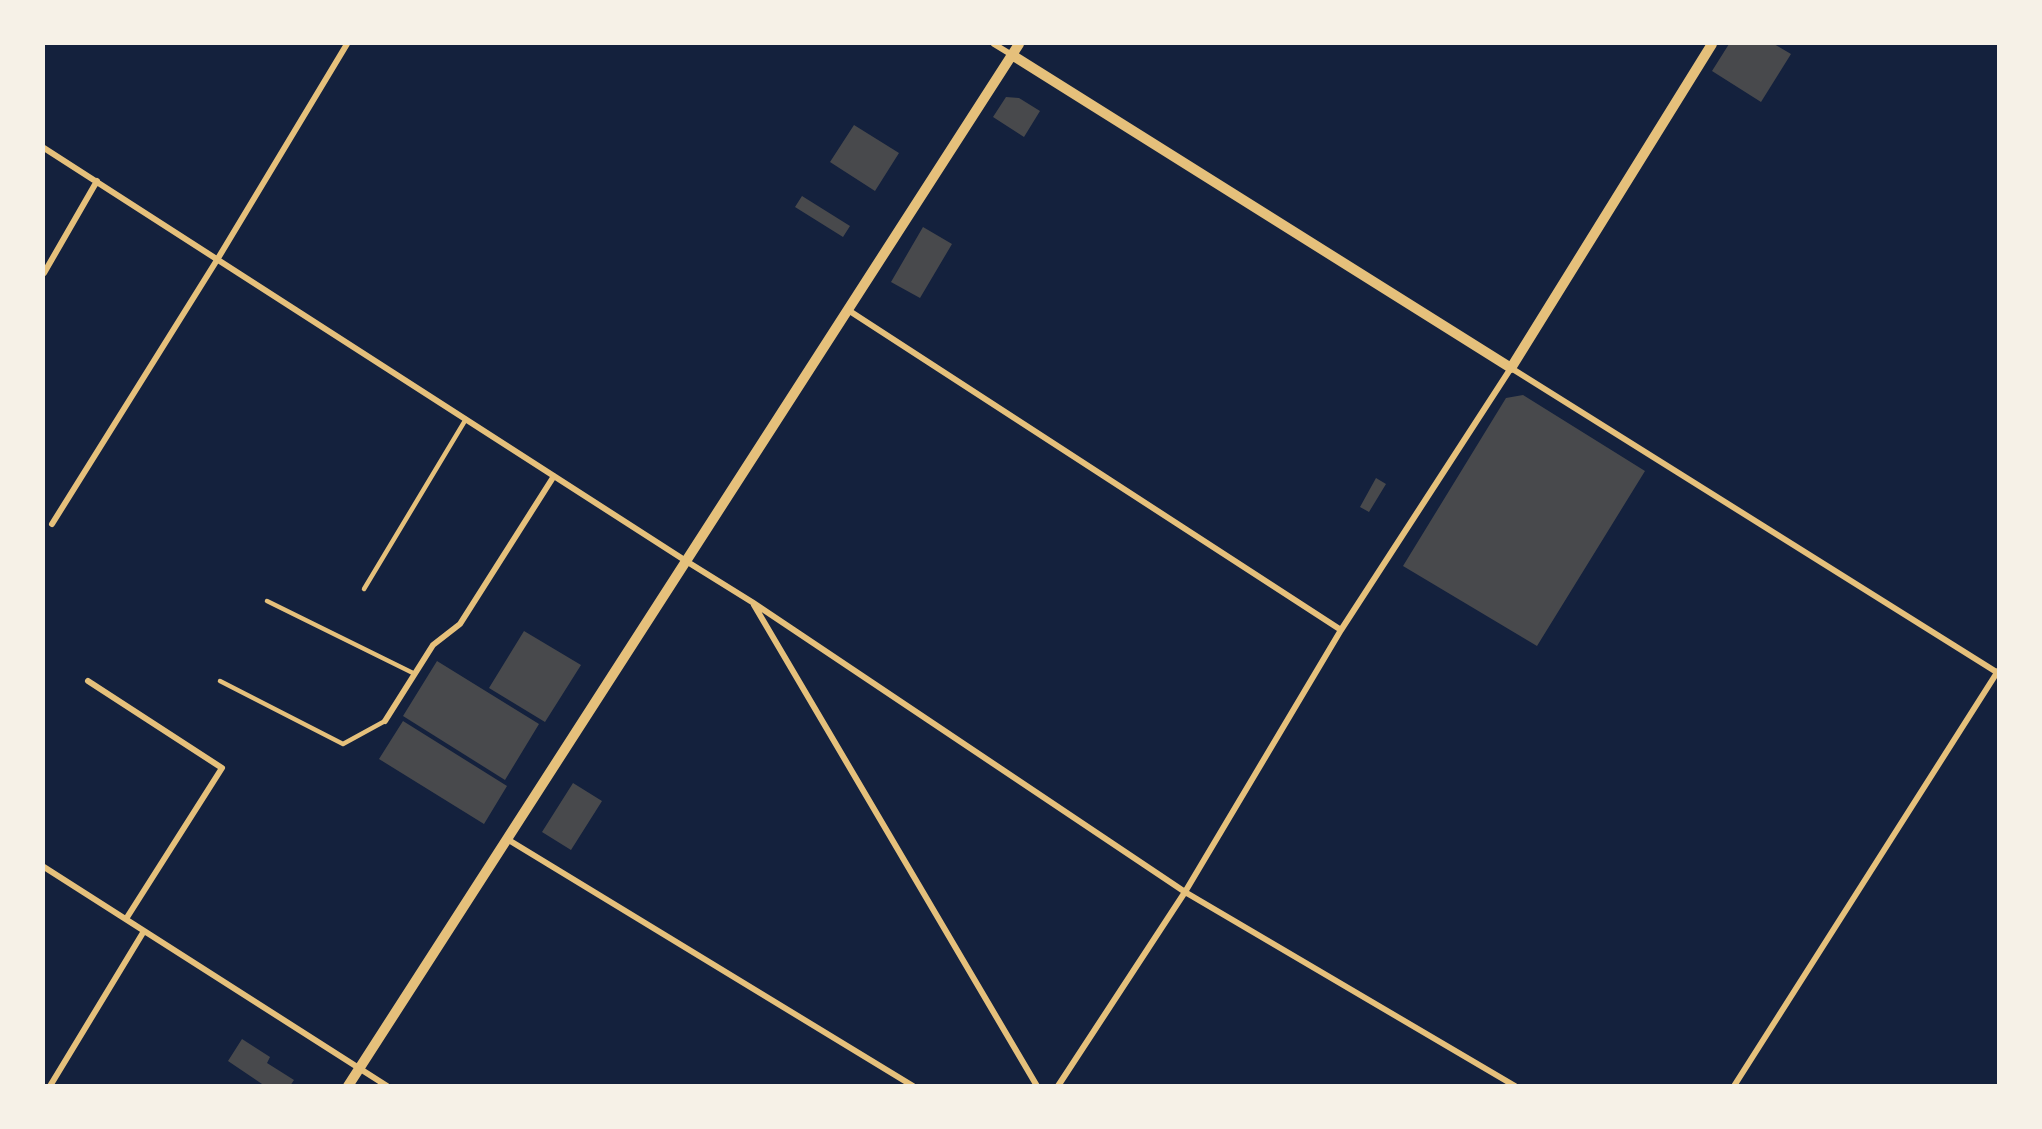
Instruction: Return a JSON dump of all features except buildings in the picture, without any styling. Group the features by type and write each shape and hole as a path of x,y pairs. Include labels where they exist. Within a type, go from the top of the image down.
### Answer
{"street":[{"path":"52,524 217,260 347,44"},
{"path":"994,44 1998,672 1734,1086"},
{"path":"348,1086 1019,44"},
{"path":"1058,1086 1185,892 1341,630 1511,368 1712,44"},
{"path":"44,148 752,602 1185,892 1515,1086"},
{"path":"44,273 97,181"},
{"path":"848,310 1341,630"},
{"path":"385,721 433,645 460,624 554,476"},
{"path":"752,602 1037,1086"},
{"path":"88,681 222,768 126,919"},
{"path":"507,839 913,1086"},
{"path":"44,867 387,1086"},
{"path":"50,1086 144,930"}],"lane":[{"path":"364,588 466,419"},
{"path":"267,602 415,675"},
{"path":"220,681 343,744 385,721"}]}
